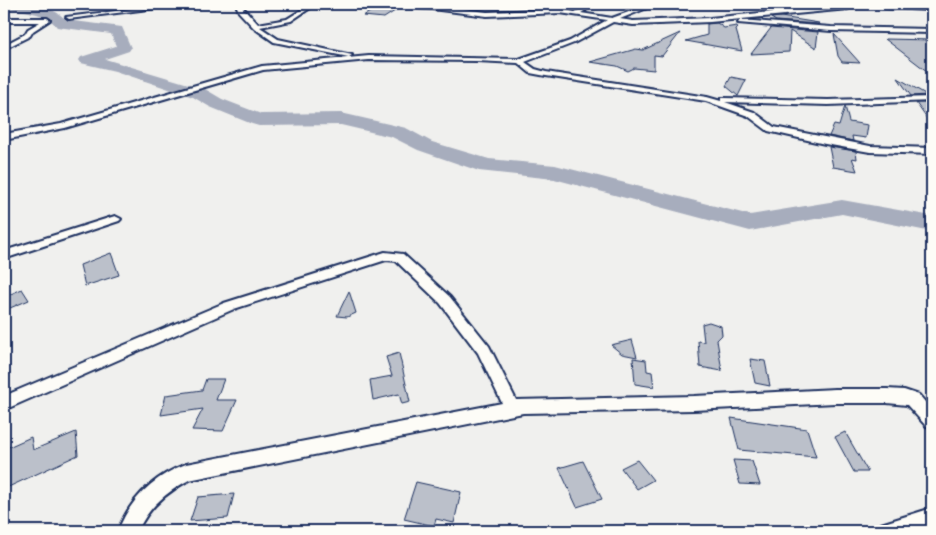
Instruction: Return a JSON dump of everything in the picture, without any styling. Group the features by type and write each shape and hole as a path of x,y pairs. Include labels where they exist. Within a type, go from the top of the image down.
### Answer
{"street":[{"path":"69,17 185,4"},
{"path":"238,4 240,10 256,24 256,27 276,41 369,58"},
{"path":"256,27 289,20 314,4"},
{"path":"386,4 432,6 473,13 514,14 554,11 577,13 633,24 710,20 844,8 848,7 849,4"},
{"path":"432,6 438,4"},
{"path":"577,13 593,4"},
{"path":"4,137 62,126 262,68 369,58 520,61 572,42 612,20 655,4"},
{"path":"881,4 886,6 932,8"},
{"path":"473,13 490,5"},
{"path":"4,20 48,21 30,30 28,35 4,47"},
{"path":"710,20 831,29 932,31"},
{"path":"520,61 539,72 707,99 784,102 896,102 932,99"},
{"path":"707,99 743,110 771,129 787,133 870,149 932,150"},
{"path":"4,255 115,219"},
{"path":"4,403 229,306 385,256 393,256 399,257 446,300 484,350 512,408"},
{"path":"128,531 147,498 158,487 186,472 523,406 694,403 835,396 887,396 904,397 913,400 932,420"},
{"path":"888,531 916,521 932,518"}],"building":[{"path":"382,5 386,8 398,9 384,18 363,16"},
{"path":"781,17 819,23 776,21 771,18"},
{"path":"717,23 724,28 737,26 736,30 742,51 686,41 707,35 707,24"},
{"path":"771,28 818,32 816,48 790,31 789,52 751,54"},
{"path":"680,33 662,56 654,55 654,70 634,68 628,71 617,66 590,62 636,49 643,50"},
{"path":"834,34 860,63 842,62 838,56"},
{"path":"885,39 932,40 932,75"},
{"path":"731,77 746,80 738,96 726,86"},
{"path":"898,78 927,95 911,96"},
{"path":"916,103 932,103 932,126"},
{"path":"845,106 849,122 868,125 866,138 852,136 853,141 829,136 834,125 839,126"},
{"path":"829,147 856,151 857,159 852,158 857,171 833,167"},
{"path":"111,253 119,275 85,286 80,265"},
{"path":"22,289 29,300 10,308 4,297"},
{"path":"349,291 356,313 347,317 337,316"},
{"path":"709,322 721,326 722,335 717,340 722,371 700,367 698,341 704,342 702,324"},
{"path":"632,340 637,357 622,354 611,345"},
{"path":"399,353 410,402 402,404 399,394 373,400 370,380 392,376 386,357"},
{"path":"633,358 646,360 647,371 652,372 654,387 635,384"},
{"path":"750,359 765,361 770,386 755,383"},
{"path":"206,379 224,379 216,400 237,400 223,431 192,430 203,409 161,415 166,395 202,390"},
{"path":"731,418 807,429 816,457 739,450"},
{"path":"76,432 78,455 4,489 4,449 31,437 33,450"},
{"path":"845,432 868,472 854,472 835,437"},
{"path":"637,460 653,480 637,489 621,468"},
{"path":"733,460 752,461 760,485 740,484"},
{"path":"583,461 602,499 577,507 559,468"},
{"path":"416,482 461,492 454,523 436,519 434,526 404,519"},
{"path":"234,494 228,518 190,521 198,497"}],"waterway":[{"path":"8,4 46,12 56,17 62,24 117,30 124,48 87,60 119,67 199,93 216,103 259,120 341,119 399,132 425,146 487,166 555,172 750,223 842,207 932,224"}]}
